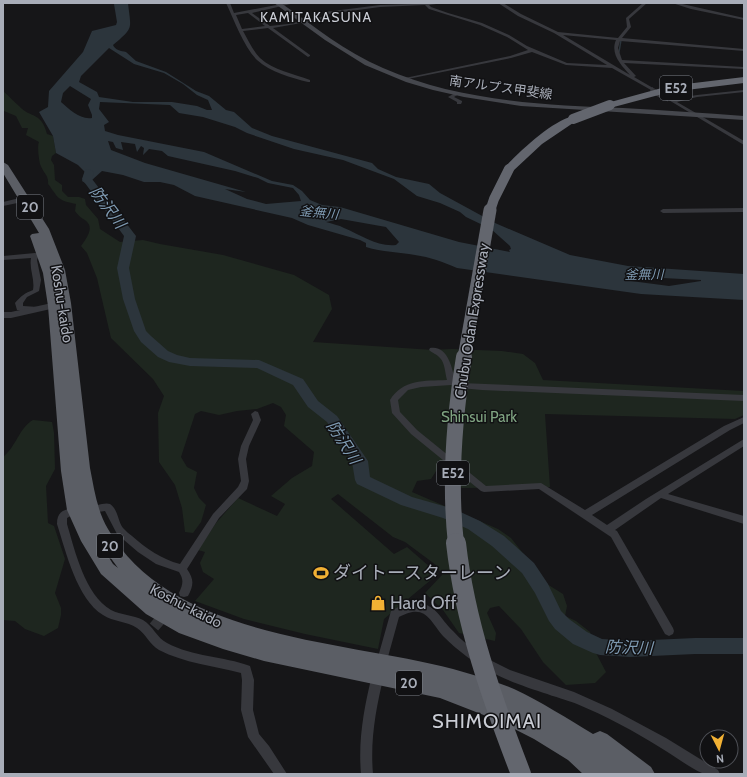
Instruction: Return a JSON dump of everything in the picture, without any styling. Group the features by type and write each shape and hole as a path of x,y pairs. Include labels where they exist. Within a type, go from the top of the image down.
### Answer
{"highway":[{"name":"Chubu Odan Expressway","path":"521,774 487,680 470,620 458,562 452,485 454,446 460,391 489,214 494,199 509,169 531,146 573,120 610,104 669,89 744,80"},
{"name":"Koshu-kaido","path":"3,165 35,232 39,255 49,273 82,468 83,510 89,541 107,569 152,609 186,627 223,641 264,652 379,669 446,676 504,695 553,722 603,754 624,774"},
{"name":"Koshu-kaido","path":"3,178 43,229 52,251 59,270 54,306"},
{"name":"Koshu-kaido","path":"379,669 441,689 506,714 541,732 575,753 600,774"},
{"path":"504,695 567,721 606,745 644,774"}],"main road":[{"name":"南アルプス甲斐線","path":"279,4 363,62 421,85 457,94 535,106 637,114 699,115 744,118"}],"street":[{"path":"228,3 235,20 260,60 276,69 308,81"},
{"path":"235,20 235,14 279,4 294,3"},
{"path":"424,3 430,8 481,24 508,36 533,50 566,64 612,67"},
{"path":"242,30 288,25 329,17 325,13 374,6 442,3"},
{"path":"500,3 511,12 556,33 651,89"},
{"path":"526,3 540,3"},
{"path":"629,77 634,76 617,56 619,39 629,27 628,19 645,3"},
{"path":"674,3 744,19"},
{"path":"680,5 686,3"},
{"path":"249,12 308,56"},
{"path":"556,33 744,50"},
{"path":"405,79 511,57 533,50"},
{"path":"620,61 744,68"},
{"path":"744,92 670,100 699,115 744,143"},
{"path":"457,94 450,97 460,102 459,103"},
{"path":"3,204 21,200"},
{"path":"663,210 744,210"},
{"path":"3,258 12,256 39,255"},
{"path":"39,255 32,261 39,282 36,291 25,296 19,303 20,308 54,306"},
{"path":"3,316 54,306"},
{"path":"433,350 440,353 445,358 451,382"},
{"path":"669,631 614,534 541,486 484,489 414,432 396,413 394,400 397,394 405,388 421,384 451,382 460,386 744,398"},
{"path":"182,569 188,556 216,516 242,489 245,481 242,459 245,446 257,420 255,414"},
{"path":"584,515 727,428 744,420"},
{"path":"607,530 649,501 744,442"},
{"path":"662,494 744,520"},
{"path":"184,593 189,586 189,578 182,569 164,564 145,553 119,530 112,518 111,511 107,507 65,514 62,517 62,524 76,570 94,601 105,612 152,629 160,645 184,656 246,669 248,680 247,710 254,737 265,750 281,774"},
{"path":"367,774 365,758 369,716 379,669 395,614 407,607 421,608 432,613 447,632 463,648 497,670 570,696 618,717 670,746 714,774"}],"green space":[{"name":"Shinsui Park","path":"3,91 23,110 39,118 45,127 47,134 53,136 56,153 52,156 51,160 54,165 55,180 62,185 62,191 68,197 79,197 85,199 86,205 98,219 100,229 120,242 143,240 223,255 294,275 329,295 332,309 313,342 433,350 452,349 502,351 523,354 535,363 543,380 744,391 744,415 735,419 545,414 550,487 462,488 438,468 431,479 417,481 412,492 498,529 511,538 547,584 563,594 567,606 565,616 576,621 590,632 596,653 606,672 595,683 566,685 543,662 521,629 499,606 490,608 487,613 496,633 495,641 459,633 443,610 425,593 442,575 436,565 405,542 393,537 338,494 331,499 394,554 407,547 438,574 384,619 378,649 305,634 244,619 195,601 214,579 203,572 200,563 205,552 198,550 216,523 238,498 277,516 285,504 271,496 292,478 312,466 314,452 284,426 286,415 281,407 273,403 257,409 219,415 201,411 195,414 181,457 187,467 197,472 194,488 199,498 206,505 201,522 193,533 185,532 182,508 175,485 159,462 158,413 164,396 153,379 111,338 97,278 87,253 81,246 89,233 90,229 88,223 75,211 76,204 66,202 61,199 48,184 47,176 40,164 38,150 39,142 26,135 28,128 22,128 16,116 4,111"},
{"path":"33,420 52,422 54,433 55,469 46,486 48,523 54,526 65,559 55,593 61,608 58,628 44,636 25,629 15,621 3,620 3,457 28,423"}],"water":[{"name":"釜無川","path":"112,3 128,3 130,23 130,27 125,35 113,45 115,48 126,52 136,61 166,72 196,91 209,96 226,110 234,112 252,128 272,136 372,163 378,169 396,177 429,184 440,193 495,223 570,255 628,266 744,274 744,300 641,294 457,268 426,257 366,247 366,243 360,240 308,225 292,218 195,196 174,185 160,182 144,182 123,175 102,171 92,180 93,188 82,181 85,172 78,165 56,153 53,136 39,112 48,107 49,91 83,52 92,31 116,25 117,22 114,4","holes":["109,48 134,64 164,73 183,84 197,95 208,100 212,110 172,102 133,102 99,97 97,92 79,82 81,76","70,86 91,99 88,105 92,118 79,116 61,102 63,93","100,102 170,105 179,113 203,117 235,127 247,133 294,149 343,160 394,179 417,196 440,203 491,229 510,246 510,252 459,242 340,207 322,205 310,200 302,191 293,185 272,181 204,152 118,135 105,131 104,125 109,122 99,109","108,141 113,142 116,148 123,150 121,142 135,144 137,152 141,146 144,148 143,155 149,149 162,151 168,156 235,171 258,178 268,183 293,188 299,195 301,201 266,204 247,199 225,189 246,192 145,163 111,150","341,219 386,227 399,242 396,245 382,244 369,240 340,226 326,222","663,278 701,280 669,286 631,281"]}],"waterway":[{"path":"619,52 621,40"},
{"name":"防沢川","path":"89,172 87,179 130,236 123,268 129,299 140,331 146,339 163,354 174,359 190,362 259,364 298,382 313,404 332,419 360,461 363,480 407,501 448,513 474,525 498,541 528,568 542,589 555,616 562,624 580,638 600,647 630,649 695,646 744,646"}],"tunnel":[{"path":"651,89 659,94"},
{"path":"659,94 669,99"},
{"path":"154,627 166,613"}],"place":[{"name":"ダイトースターレーン","path":"321,573"},
{"name":"Hard Off","path":"378,603"}],"district":[{"name":"KAMITAKASUNA","path":"316,17"},
{"name":"SHIMOIMAI","path":"487,721"}]}
